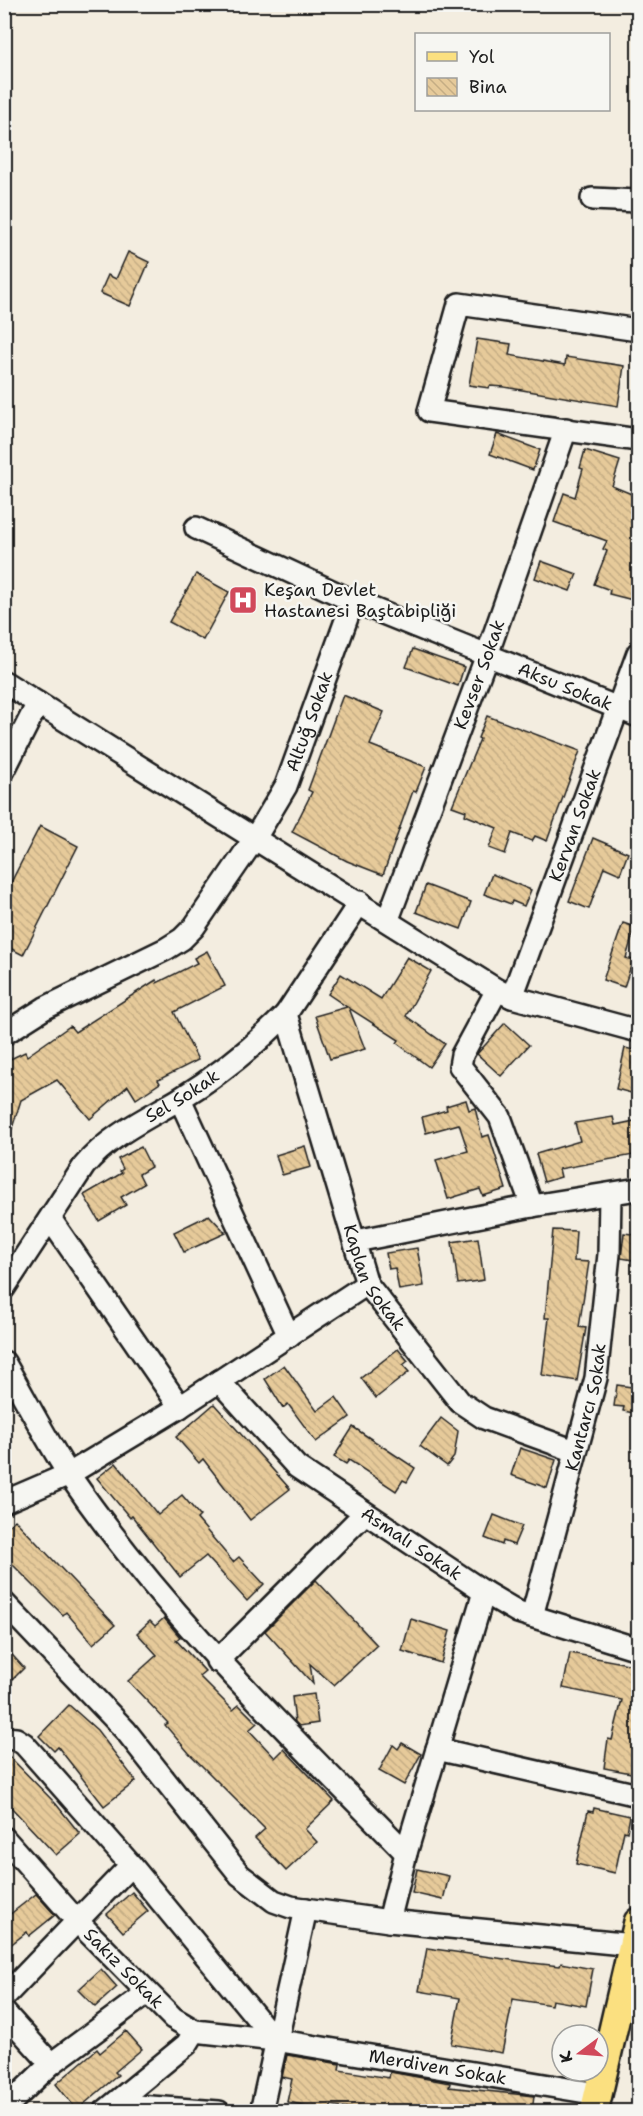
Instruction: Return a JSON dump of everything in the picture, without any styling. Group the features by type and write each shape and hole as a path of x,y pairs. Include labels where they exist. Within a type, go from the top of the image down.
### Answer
{"main road":[{"path":"596,2103 630,1997 636,1934"}],"street":[{"path":"591,200 639,201"},
{"path":"639,330 459,304 429,411 639,440"},
{"name":"Kevser Sokak","path":"388,920 487,656 566,429"},
{"name":"Aksu Sokak","path":"196,528 353,601 639,716"},
{"name":"Altuğ Sokak","path":"4,1034 45,1008 182,939 199,920 255,838 286,786 353,601"},
{"name":"Kervan Sokak","path":"532,1206 500,1118 460,1066 462,1055 505,994 639,653"},
{"path":"4,682 505,994 639,1031"},
{"path":"4,770 38,703"},
{"name":"Sel Sokak","path":"4,1288 51,1220 84,1166 98,1149 180,1099 233,1061 286,1014 360,902"},
{"name":"Kaplan Sokak","path":"286,1014 356,1241 367,1284 460,1402 484,1418 575,1452"},
{"path":"180,1099 289,1336"},
{"path":"356,1241 532,1206 639,1189"},
{"name":"Kantarcı Sokak","path":"532,1616 587,1413 600,1353 609,1254 610,1194"},
{"path":"51,1220 180,1407"},
{"path":"4,1502 69,1474 180,1407 367,1284"},
{"path":"4,1362 69,1474 140,1569 217,1661 406,1852"},
{"name":"Asmalı Sokak","path":"219,1381 297,1467 364,1514 484,1592 518,1612 639,1649"},
{"path":"217,1661 364,1514"},
{"path":"389,1922 406,1852 484,1592"},
{"path":"4,1603 126,1731 240,1875 274,1901 306,1909 389,1922 636,1934"},
{"path":"4,1738 16,1739 24,1744 131,1865 275,2040"},
{"path":"437,1749 639,1795"},
{"name":"Sakız Sokak","path":"4,1838 77,1921 178,2023 195,2031 275,2040"},
{"path":"4,1997 131,1865"},
{"path":"261,2112 275,2040 306,1909"},
{"path":"4,2109 51,2064 147,1993"},
{"path":"4,2012 51,2064"},
{"path":"104,2112 187,2044 195,2031"},
{"name":"Merdiven Sokak","path":"275,2040 596,2103"},
{"path":"122,2099 136,2106 219,2112"}],"building":[{"path":"128,252 149,262 130,306 100,293 108,275 116,279"},
{"path":"477,339 511,344 509,355 565,365 566,357 624,366 618,406 504,387 490,386 489,388 469,385"},
{"path":"497,434 540,450 533,470 490,454"},
{"path":"585,450 620,461 612,486 639,497 639,585 633,600 609,594 610,590 594,584 607,551 603,549 607,541 554,522 564,493 575,497 583,469 580,468"},
{"path":"541,561 577,574 570,591 535,578"},
{"path":"196,574 229,592 203,640 169,622"},
{"path":"413,649 464,667 458,686 406,667"},
{"path":"343,695 384,712 370,745 426,767 416,792 413,791 383,875 347,861 292,832 312,792 308,790"},
{"path":"487,716 580,751 547,841 535,836 532,841 512,833 505,854 489,848 497,828 465,815 466,811 452,806 480,739 478,738"},
{"path":"40,826 78,846 23,955 4,945 4,896"},
{"path":"593,838 628,853 620,874 604,867 589,909 569,901"},
{"path":"492,874 531,890 524,906 512,901 511,904 484,894"},
{"path":"426,885 471,902 461,929 416,912"},
{"path":"623,923 635,927 626,958 633,960 624,987 603,980"},
{"path":"207,951 225,986 174,1012 198,1060 158,1080 160,1083 136,1099 128,1086 90,1119 57,1080 21,1100 8,1141 4,1141 4,1062 25,1052 27,1056 70,1026 75,1032 156,980 157,983 197,963 194,958"},
{"path":"407,957 431,971 406,1016 445,1044 429,1067 397,1043 399,1040 349,1008 365,1049 330,1059 315,1016 347,1007 328,994 341,974 381,999"},
{"path":"505,1023 529,1045 501,1076 477,1054"},
{"path":"625,1048 639,1051 639,1095 616,1089"},
{"path":"466,1100 469,1110 475,1108 482,1137 489,1135 506,1189 483,1196 480,1189 448,1199 436,1160 468,1151 459,1124 426,1133 422,1117 447,1110 446,1106"},
{"path":"613,1117 615,1125 639,1120 639,1154 559,1169 561,1177 544,1182 536,1154 580,1141 575,1123"},
{"path":"305,1146 311,1167 282,1175 276,1155"},
{"path":"141,1147 151,1167 139,1174 144,1184 121,1197 126,1205 99,1221 84,1195 122,1173 120,1171 123,1169 118,1159"},
{"path":"209,1215 226,1233 184,1252 174,1232"},
{"path":"553,1230 576,1231 574,1261 589,1262 579,1327 586,1328 577,1381 542,1375 549,1318 545,1318"},
{"path":"624,1233 639,1235 639,1261 621,1258"},
{"path":"478,1238 484,1280 458,1284 452,1242"},
{"path":"417,1248 424,1286 399,1290 395,1268 389,1269 386,1253"},
{"path":"398,1349 408,1361 403,1365 409,1372 376,1398 361,1378"},
{"path":"284,1365 317,1411 336,1397 350,1417 316,1442 288,1404 283,1408 265,1379"},
{"path":"617,1385 639,1388 639,1414 623,1411 624,1407 614,1406"},
{"path":"214,1404 290,1489 250,1520 203,1459 199,1463 176,1437"},
{"path":"441,1418 458,1431 454,1457 447,1466 420,1446"},
{"path":"353,1427 415,1468 407,1482 403,1480 396,1491 349,1460 346,1464 334,1457"},
{"path":"520,1448 556,1460 547,1488 511,1475"},
{"path":"116,1463 158,1515 182,1495 200,1516 197,1519 233,1562 239,1557 264,1584 247,1601 206,1556 180,1577 132,1516 130,1518 97,1478"},
{"path":"494,1515 522,1526 514,1545 503,1541 502,1545 485,1538"},
{"path":"15,1520 115,1625 93,1644 66,1612 63,1615 11,1563 4,1569 4,1530"},
{"path":"316,1580 377,1645 334,1685 310,1664 313,1684 265,1631"},
{"path":"164,1618 180,1637 176,1640 205,1671 199,1676 233,1710 239,1705 257,1723 249,1730 275,1758 284,1749 334,1801 305,1829 317,1842 286,1871 255,1838 265,1829 189,1753 165,1725 168,1723 128,1681 157,1655 137,1633 150,1621 155,1626"},
{"path":"411,1619 450,1631 441,1663 402,1651"},
{"path":"4,1646 24,1668 4,1688"},
{"path":"570,1653 639,1666 637,1774 604,1768 608,1739 612,1740 622,1700 563,1688"},
{"path":"314,1694 318,1723 299,1726 295,1722 292,1697"},
{"path":"69,1705 97,1730 136,1781 104,1806 58,1747 54,1751 39,1736"},
{"path":"402,1743 421,1754 404,1785 379,1771 393,1745 398,1749"},
{"path":"4,1751 56,1804 80,1834 56,1855 9,1805 4,1790"},
{"path":"594,1808 630,1816 627,1832 624,1831 615,1873 576,1864 588,1811 593,1812"},
{"path":"417,1869 449,1876 443,1900 412,1893"},
{"path":"132,1892 148,1911 123,1932 107,1914"},
{"path":"36,1894 55,1915 29,1936 27,1932 4,1950 4,1919"},
{"path":"427,1948 532,1963 560,1966 561,1963 593,1969 586,2006 552,2000 551,2005 513,1999 502,2053 451,2044 460,1998 419,1991"},
{"path":"101,1969 117,1987 95,2007 78,1990"},
{"path":"126,2031 142,2049 115,2072 118,2075 77,2110 56,2084 97,2049 100,2053"},
{"path":"287,2055 340,2064 339,2070 389,2078 390,2072 450,2083 449,2087 534,2096 532,2112 379,2112 331,2105 331,2110 287,2102 292,2079 282,2077"}],"place":[{"name":"Keşan Devlet Hastanesi Baştabipliği","path":"243,600"}]}
